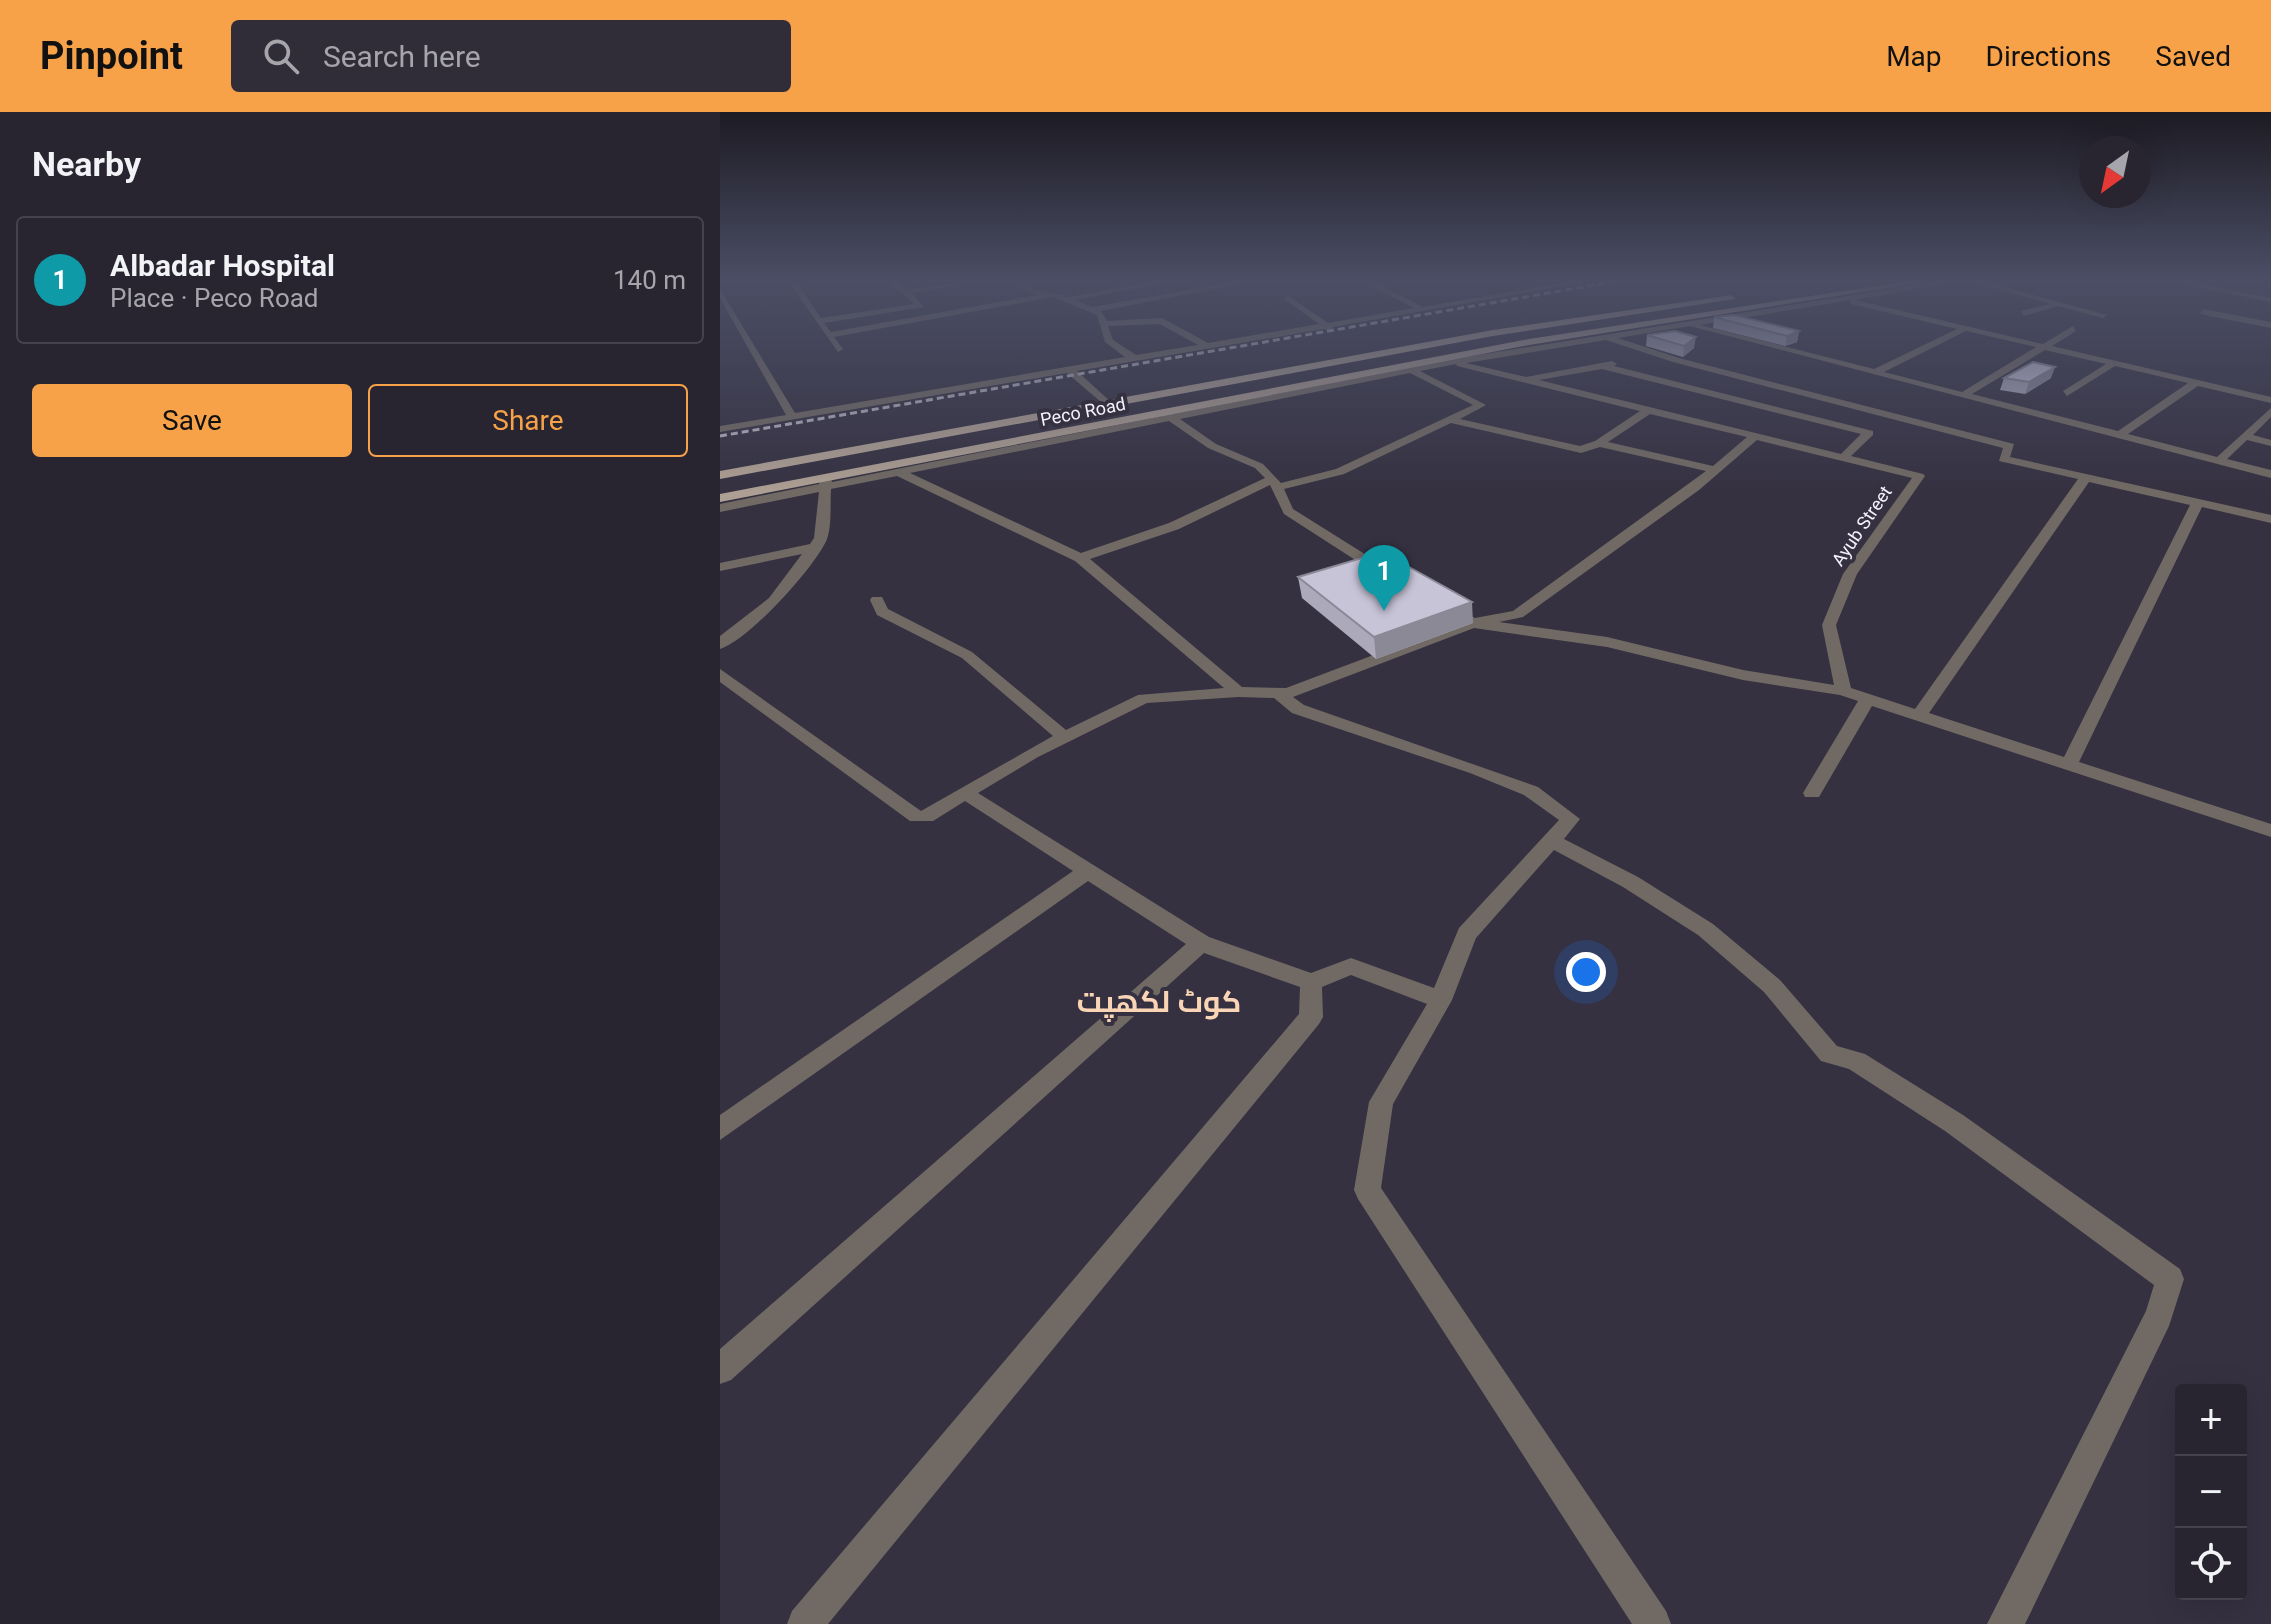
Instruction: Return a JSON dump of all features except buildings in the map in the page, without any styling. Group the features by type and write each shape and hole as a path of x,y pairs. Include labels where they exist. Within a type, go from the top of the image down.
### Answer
{"main road":[{"name":"Peco Road","path":"720,475 1399,352"},
{"name":"Peco Road","path":"720,498 825,483 1490,352"}],"street":[{"path":"755,352 792,416"},
{"path":"1123,352 1135,359"},
{"path":"720,429 1181,352"},
{"path":"720,508 825,483 898,472 1448,360 1506,352"},
{"path":"1650,352 2010,446 2003,459 2271,519"},
{"path":"1794,352 2271,474"},
{"path":"1876,372 1917,352"},
{"path":"1964,395 2039,352"},
{"path":"2055,352 2271,400"},
{"path":"1522,380 1664,356"},
{"path":"1448,360 1844,457 1869,433 1659,383 1602,366"},
{"path":"2067,393 2112,364"},
{"path":"1070,370 1108,405"},
{"path":"1080,558 1174,526 1275,483 1340,472 1481,405 1410,370"},
{"path":"2120,435 2195,383"},
{"path":"1451,420 1581,450 1599,443 1647,411"},
{"path":"2219,461 2271,411"},
{"path":"1167,416 1212,446 1259,466 1275,483 1288,511 1396,580"},
{"path":"720,674 917,817 926,817 1064,737 1144,698 1238,692 1288,693 1473,623 1518,614 1715,470 1755,436"},
{"path":"2245,436 2271,443"},
{"path":"1599,443 1715,470"},
{"name":"Ayub Street","path":"1843,691 1829,625 1850,574 1919,476 1844,457"},
{"path":"898,472 1080,558 1238,692"},
{"path":"1919,715 2086,477"},
{"path":"720,644 774,601 821,538 825,483"},
{"path":"2068,766 2198,502"},
{"path":"720,567 815,547"},
{"path":"877,600 882,612 967,655 1064,737"},
{"path":"1434,602 1473,623 1607,642 1743,675 1843,691 2271,831"},
{"path":"1278,693 1298,709 1476,769 1531,791 1571,819 1467,934 1441,1000 1381,1102 1367,1190 1653,1624"},
{"path":"1812,793 1868,699"},
{"path":"965,793 1201,943 1311,982 1351,966 1441,1000"},
{"path":"1552,841 1623,875 1691,919 1776,986 1803,1015 1829,1054 1856,1061 1954,1123 2170,1279 2159,1316 2031,1579 2005,1624"},
{"path":"720,1129 1088,871"},
{"path":"720,1369 1201,943"},
{"path":"805,1624 1311,1017 1311,982"}],"railway":[{"path":"720,436 1209,352"}],"place":[{"name":"Albadar Hospital","path":"1384,611"}],"district":[{"name":"کوٹ لکھپت","path":"1159,1002"}]}
